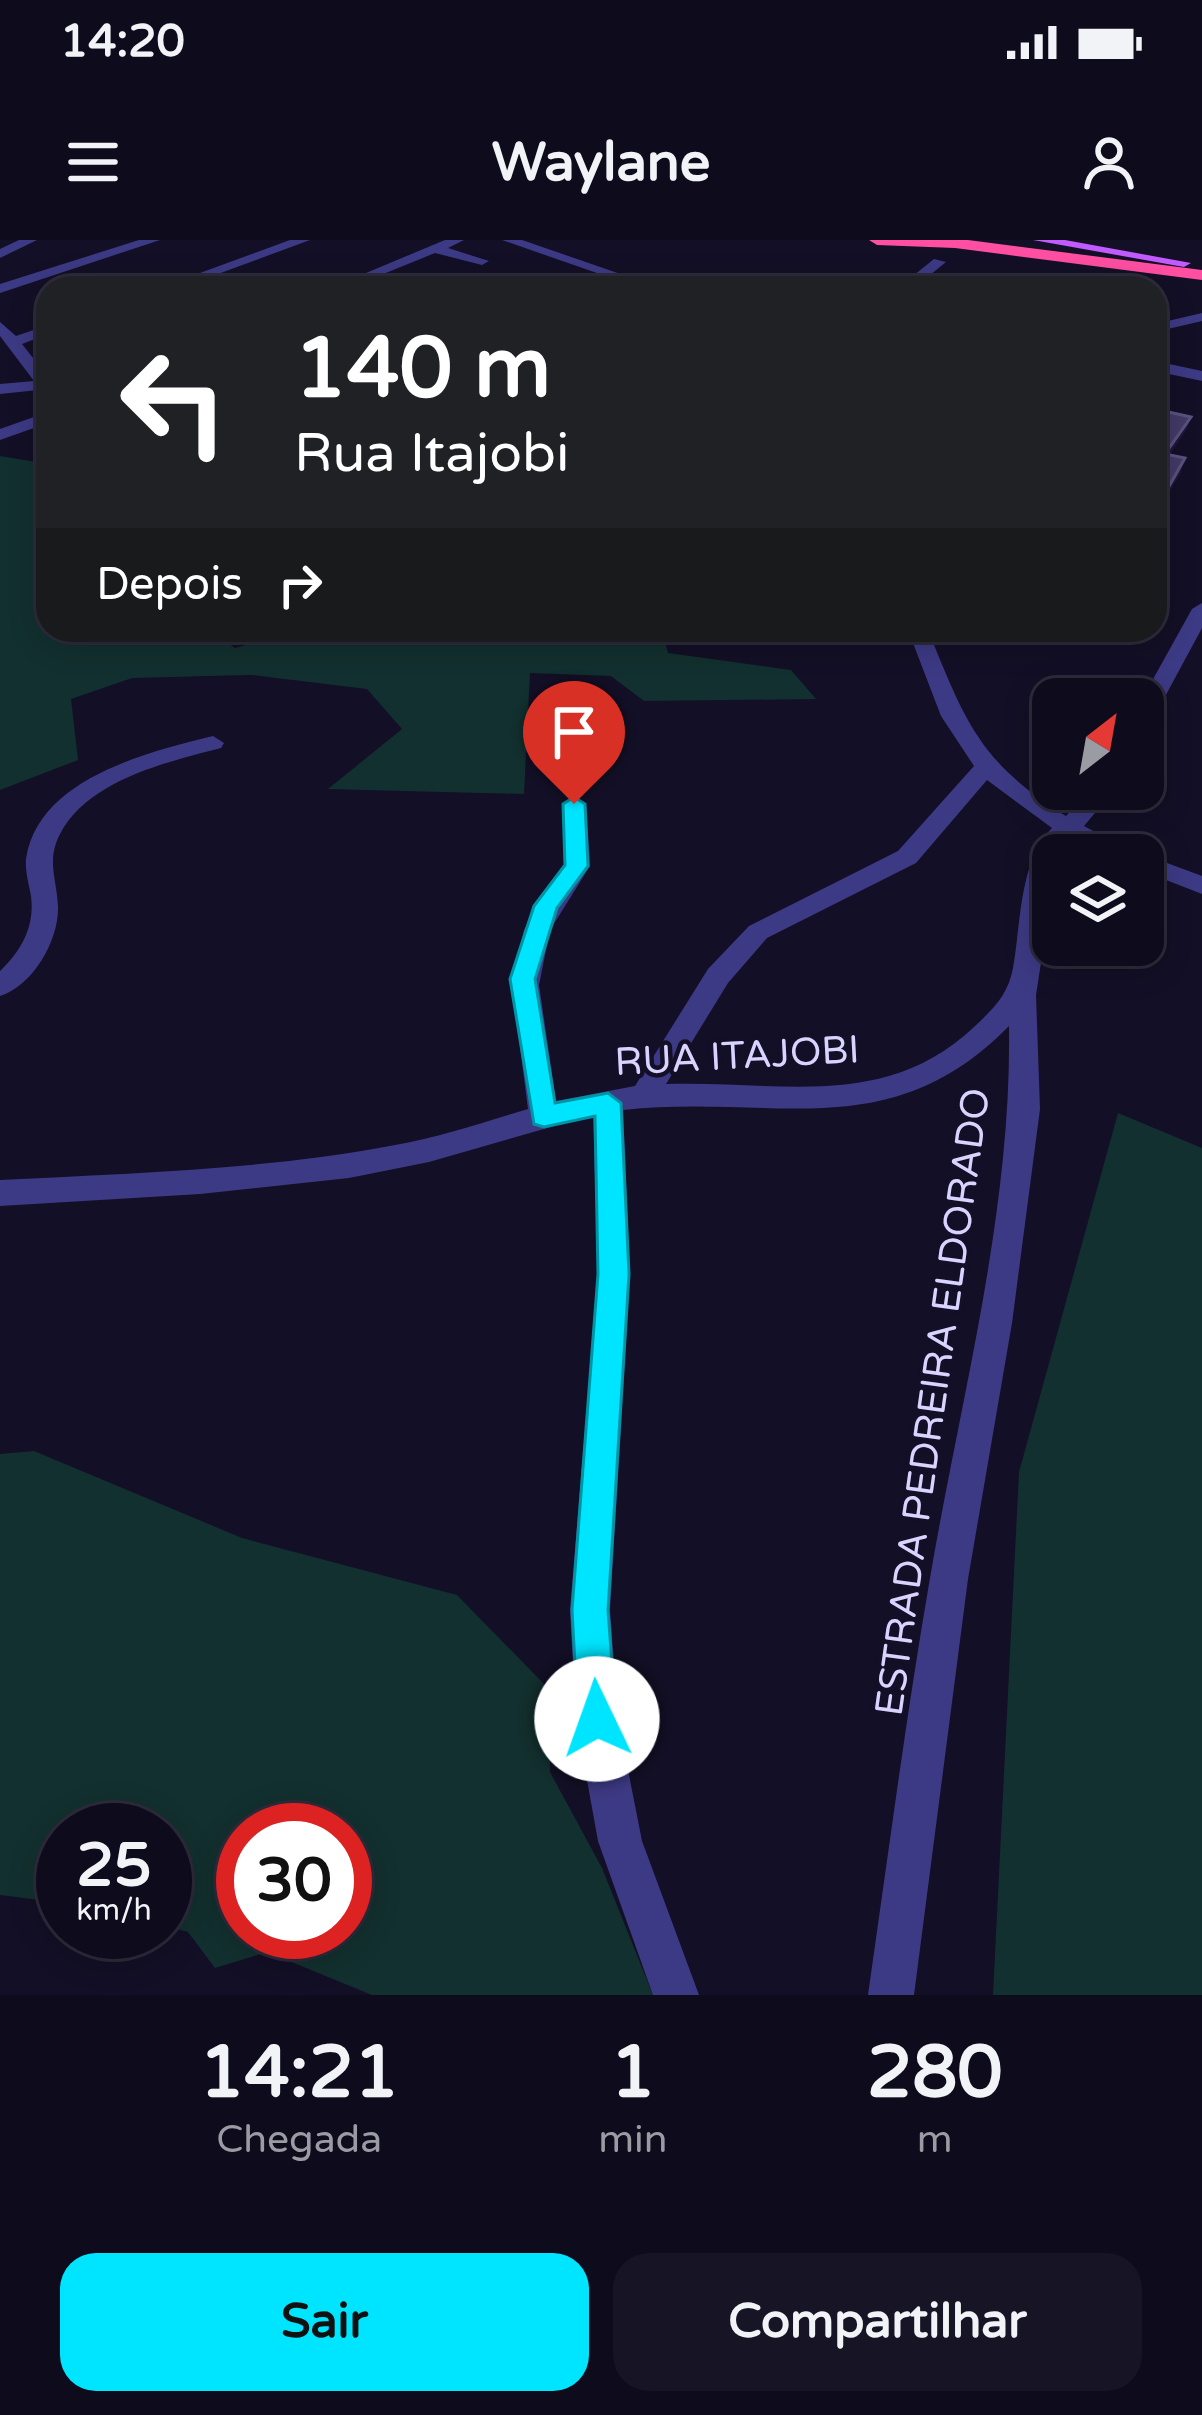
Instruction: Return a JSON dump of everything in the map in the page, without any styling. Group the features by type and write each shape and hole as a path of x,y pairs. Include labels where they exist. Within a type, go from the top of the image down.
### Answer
{"highway":[{"path":"877,240 959,244"},
{"path":"931,240 1202,275"},
{"path":"1011,240 1193,264"}],"main road":[{"path":"1040,240 1193,264"}],"street":[{"path":"0,254 30,240"},
{"path":"43,276 153,240"},
{"path":"200,276 303,240"},
{"path":"366,276 458,240"},
{"path":"509,240 618,276"},
{"path":"436,246 482,261"},
{"path":"921,276 939,262"},
{"path":"0,290 36,278"},
{"path":"1167,326 1202,317"},
{"path":"1167,345 1184,322"},
{"path":"0,326 36,370"},
{"path":"13,342 36,333"},
{"path":"1167,366 1202,376"},
{"path":"0,389 36,385"},
{"path":"0,435 36,421"},
{"path":"1164,679 1202,609"},
{"path":"923,642 966,740 987,765 1074,834"},
{"path":"0,986 28,958 41,932 45,909 40,852 57,820 94,789 152,758 212,743"},
{"path":"676,1995 620,1841 597,1719 590,1610 626,1099 718,976 758,932 907,857 987,765"},
{"path":"544,1116 522,979 545,906 577,866 574,804"},
{"name":"ESTRADA PEDREIRA ELDORADO","path":"890,1995 949,1579 995,1323 1025,1109 1022,995 1046,850 1092,810"},
{"path":"1164,871 1202,886"},
{"name":"RUA ITAJOBI","path":"0,1193 314,1173 421,1152 544,1116 626,1099 863,1095 912,1083 964,1051 1022,995"}],"green space":[{"path":"0,456 36,462 36,642 226,642 235,648 257,642 665,642 668,653 791,670 816,699 644,701 611,676 530,673 524,794 328,789 402,729 367,689 251,675 132,678 71,699 78,760 0,790"},
{"path":"1118,1113 1202,1148 1202,1995 993,1995 1019,1472"},
{"path":"34,1451 242,1538 457,1595 549,1689 550,1772 602,1868 653,1995 372,1995 284,1959 372,1959 372,1803 216,1803 216,1959 244,1959 215,1968 192,1937 192,1803 36,1803 36,1900 0,1895 0,1454"}],"building":[{"path":"1167,412 1191,417 1167,451"},
{"path":"1167,454 1185,458 1167,490"}],"route":[{"path":"574,804 577,866 545,906 522,979 544,1116 608,1103 614,1274 590,1610 597,1719"}]}
